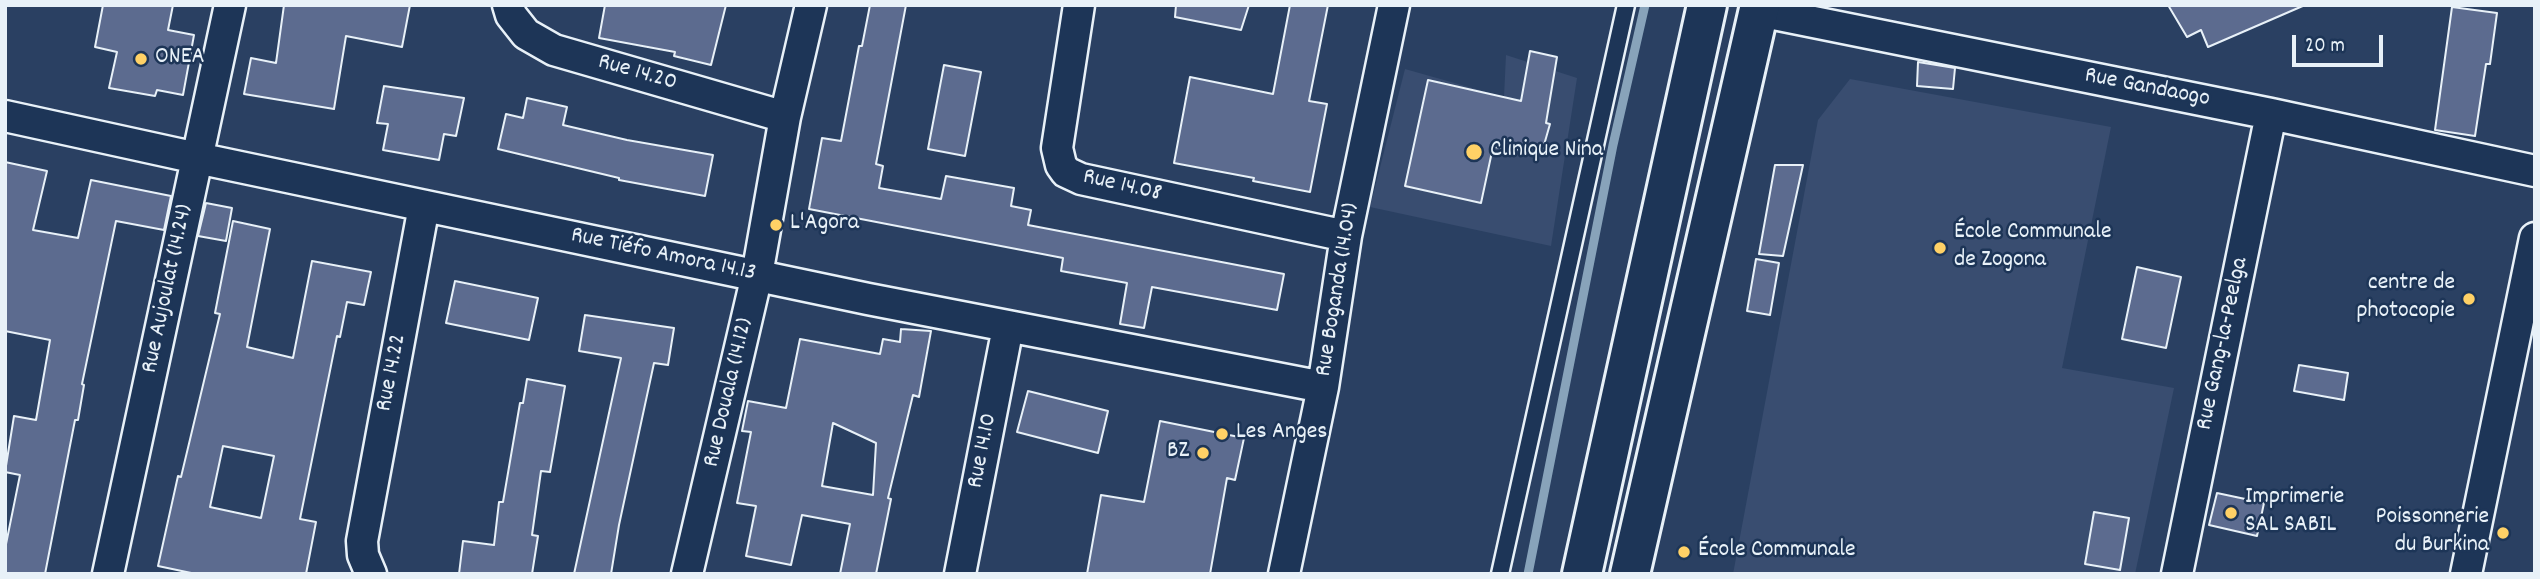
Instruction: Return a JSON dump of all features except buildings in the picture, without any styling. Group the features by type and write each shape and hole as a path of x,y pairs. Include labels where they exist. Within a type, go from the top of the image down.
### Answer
{"main road":[{"path":"1582,574 1707,5"},
{"path":"1630,574 1760,8"}],"street":[{"name":"Rue Aujoulat (14.24)","path":"108,574 230,5"},
{"name":"Rue 14.20","path":"508,5 511,15 526,34 554,50 785,117"},
{"name":"Rue Douala (14.12)","path":"687,574 757,275 785,117 811,5"},
{"name":"Rue 14.08","path":"1079,5 1057,148 1066,172 1081,179 1346,236"},
{"name":"Rue Boganda (14.04)","path":"1284,574 1323,387 1346,236 1394,5"},
{"name":"Rue Gandaogo","path":"1760,8 1822,14 2535,171"},
{"name":"Rue Gang-la-Peelga","path":"2177,574 2271,114"},
{"name":"Rue Tiéfo Amora 14.13","path":"5,116 197,159 1008,327 1323,387"},
{"name":"Rue 14.22","path":"371,574 363,555 362,541 424,206"},
{"path":"2466,574 2535,238"},
{"name":"Rue 14.10","path":"960,574 1008,327"}],"lane":[{"path":"1500,574 1626,5"}],"shaded area":[{"name":"Clinique Nina","path":"1506,55 1577,78 1551,246 1370,207 1405,69 1504,97"},
{"name":"École Communale de Zogona","path":"1850,79 2111,127 2062,368 2174,388 2135,574 1733,574 1818,120"}],"waterway":[{"path":"1528,574 1613,145 1645,5"}],"place":[{"name":"ONEA","path":"141,59"},
{"name":"Clinique Nina","path":"1474,152"},
{"name":"L'Agora","path":"776,225"},
{"name":"École Communale de Zogona","path":"1940,248"},
{"name":"centre de photocopie","path":"2469,299"},
{"name":"Les Anges","path":"1222,434"},
{"name":"BZ","path":"1203,453"},
{"name":"Imprimerie SAL SABIL","path":"2231,513"},
{"name":"Poissonnerie du Burkina","path":"2503,533"},
{"name":"École Communale","path":"1684,552"}]}
